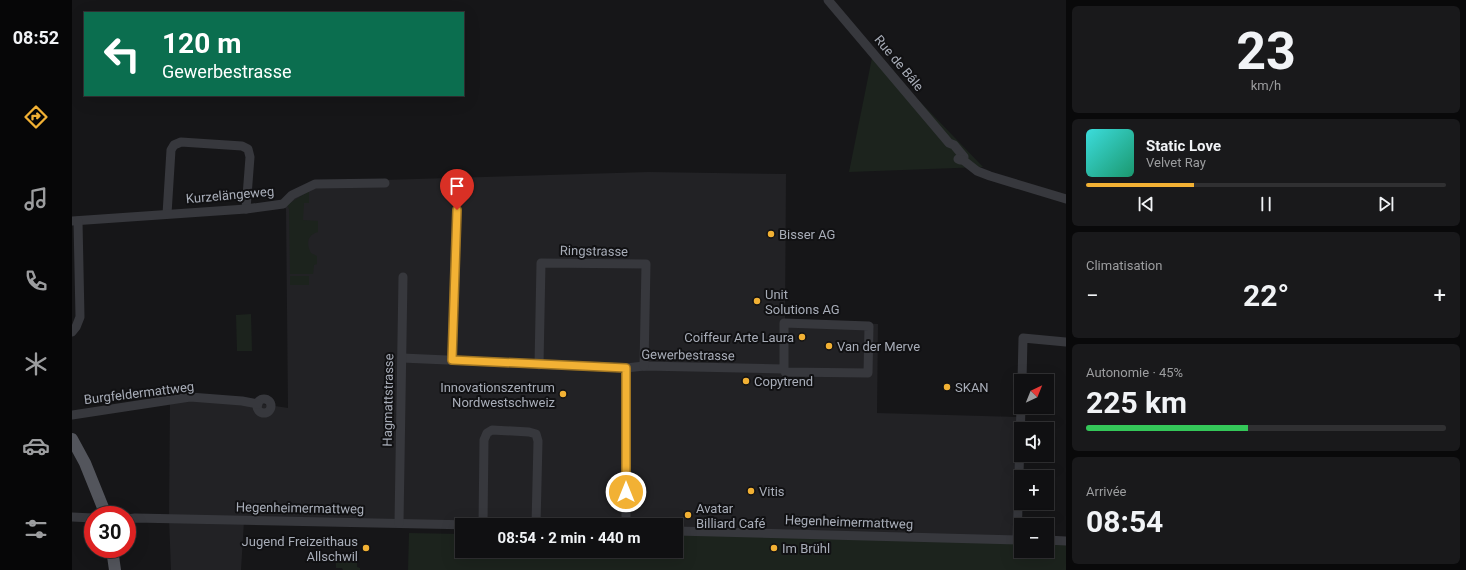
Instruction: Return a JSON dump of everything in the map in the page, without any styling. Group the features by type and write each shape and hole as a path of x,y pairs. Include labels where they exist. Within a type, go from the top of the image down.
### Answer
{"main road":[{"path":"72,439 85,463 103,506"},
{"path":"113,558 115,570"}],"street":[{"name":"Rue de Bâle","path":"828,0 949,143 948,148 960,160 963,160 977,171 990,176 1066,199"},
{"path":"167,214 171,150 174,144 181,142 242,146 248,149 250,157 246,208"},
{"name":"Kurzelängeweg","path":"75,221 283,204 292,195 315,184 385,183"},
{"path":"452,360 457,210"},
{"path":"72,332 76,327 80,316 75,221"},
{"name":"Ringstrasse","path":"539,365 541,263 646,264 644,366"},
{"name":"Hagmattstrasse","path":"399,523 403,277"},
{"name":"Gewerbestrasse","path":"402,358 626,368 644,366 784,370 784,323 869,326 868,373 785,372"},
{"path":"1022,374 1023,338 1066,342"},
{"path":"626,368 626,518"},
{"name":"Burgfeldermattweg","path":"72,415 190,397 242,401 258,404"},
{"path":"1019,518 1021,414"},
{"path":"483,518 484,440 487,433 492,430 529,432 536,434 538,441 536,518"},
{"path":"72,517 84,518"},
{"name":"Hegenheimermattweg","path":"136,518 455,525"},
{"name":"Hegenheimermattweg","path":"683,531 1014,540"},
{"path":"1054,540 1066,541"}],"shaded area":[{"path":"873,53 983,167 849,172"},
{"path":"649,172 786,174 785,320 878,324 877,413 1021,417 1021,422 1014,422 1014,462 1020,462 1019,470 1014,470 1014,510 1018,510 1018,518 1014,518 1014,540 683,531 683,518 455,518 455,525 244,521 241,570 171,570 169,518 170,400 242,401 288,408 286,209 283,204 314,182"},
{"path":"309,191 309,203 304,203 303,220 318,221 318,232 314,233 308,240 308,246 311,253 317,256 317,264 314,265 313,274 290,274 289,209 287,205"},
{"path":"290,276 309,276 309,285 290,285"},
{"path":"251,314 252,351 237,351 236,315"},
{"path":"683,531 1014,540 1014,558 1054,558 1054,540 1066,541 1066,570 408,570 409,533 455,534 455,558 683,558"},
{"path":"336,558 357,558 357,567 360,568 360,570 343,570 342,568 336,568"}],"place":[{"name":"Bisser AG","path":"771,234"},
{"name":"Unit Solutions AG","path":"757,301"},
{"name":"Coiffeur Arte Laura","path":"802,337"},
{"name":"Van der Merve","path":"829,346"},
{"name":"Copytrend","path":"746,381"},
{"name":"SKAN","path":"947,387"},
{"name":"Innovationszentrum Nordwestschweiz","path":"563,394"},
{"name":"Vitis","path":"751,491"},
{"name":"Avatar Billiard Café","path":"688,515"},
{"name":"Jugend Freizeithaus Allschwil","path":"366,548"},
{"name":"Im Brühl","path":"774,548"}],"route":[{"path":"457,210 452,360 626,368 626,492"}]}
